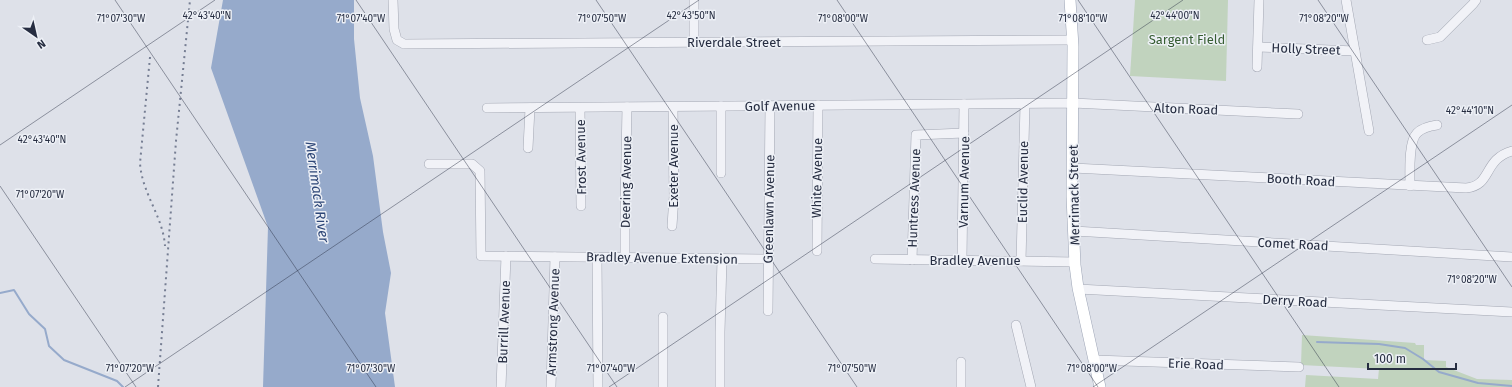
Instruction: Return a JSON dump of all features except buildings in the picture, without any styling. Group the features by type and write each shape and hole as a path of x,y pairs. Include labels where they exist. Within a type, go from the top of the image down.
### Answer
{"main road":[{"name":"Merrimack Street","path":"1070,0 1072,40 1075,262 1078,289 1100,387"}],"street":[{"name":"Riverdale Street","path":"393,0 394,29 397,40 404,44 1072,40"},
{"path":"694,0 694,42"},
{"path":"1257,67 1260,0"},
{"path":"1346,0 1369,131"},
{"path":"1427,40 1440,37 1476,0"},
{"name":"Holly Street","path":"1258,47 1355,51"},
{"name":"Golf Avenue","path":"487,108 1073,103"},
{"name":"Alton Road","path":"1073,103 1298,114"},
{"name":"Varnum Avenue","path":"962,260 964,104"},
{"name":"Euclid Avenue","path":"1021,261 1025,104"},
{"name":"White Avenue","path":"817,250 818,105"},
{"path":"721,173 722,106"},
{"name":"Greenlawn Avenue","path":"768,311 770,106"},
{"name":"Deering Avenue","path":"625,258 627,107"},
{"name":"Exeter Avenue","path":"672,226 674,196 673,107"},
{"path":"528,148 530,108"},
{"name":"Frost Avenue","path":"580,108 582,206"},
{"path":"1410,186 1413,140 1421,129 1437,125"},
{"name":"Huntress Avenue","path":"912,260 916,135 964,132"},
{"name":"Booth Road","path":"1073,168 1472,188 1477,186 1483,180 1495,160 1503,154 1512,151"},
{"path":"429,164 469,164 478,167 481,175 481,256 555,257"},
{"name":"Comet Road","path":"1074,231 1512,257"},
{"name":"Burrill Avenue","path":"501,387 506,256"},
{"name":"Bradley Avenue Extension","path":"555,257 768,259"},
{"name":"Armstrong Avenue","path":"551,387 555,257"},
{"path":"597,257 598,387"},
{"path":"720,387 722,259"},
{"name":"Bradley Avenue","path":"875,259 1075,262"},
{"name":"Derry Road","path":"1078,289 1512,312"},
{"path":"663,317 663,387"},
{"path":"1016,325 1031,387"},
{"name":"Erie Road","path":"1094,360 1299,367"},
{"path":"961,362 961,387"}],"green space":[{"name":"Sargent Field","path":"1135,0 1228,0 1226,81 1130,76"},
{"path":"1302,335 1415,343 1416,345 1424,345 1424,360 1446,361 1446,367 1477,379 1512,380 1512,387 1305,387 1306,375 1378,379 1379,369 1301,365"}],"water":[{"name":"Merrimack River","path":"223,0 354,0 354,39 360,98 373,156 383,232 391,273 385,313 395,387 263,387 268,227 211,68"}],"waterway":[{"path":"0,293 14,290 29,314 45,329 49,346 64,360 117,381 123,387"},
{"path":"1317,342 1379,344 1405,348 1423,359 1439,372 1478,383 1512,386"}],"railway":[{"path":"158,387 176,141 190,0"},
{"path":"150,57 140,163 144,185 161,225 165,246"}]}
